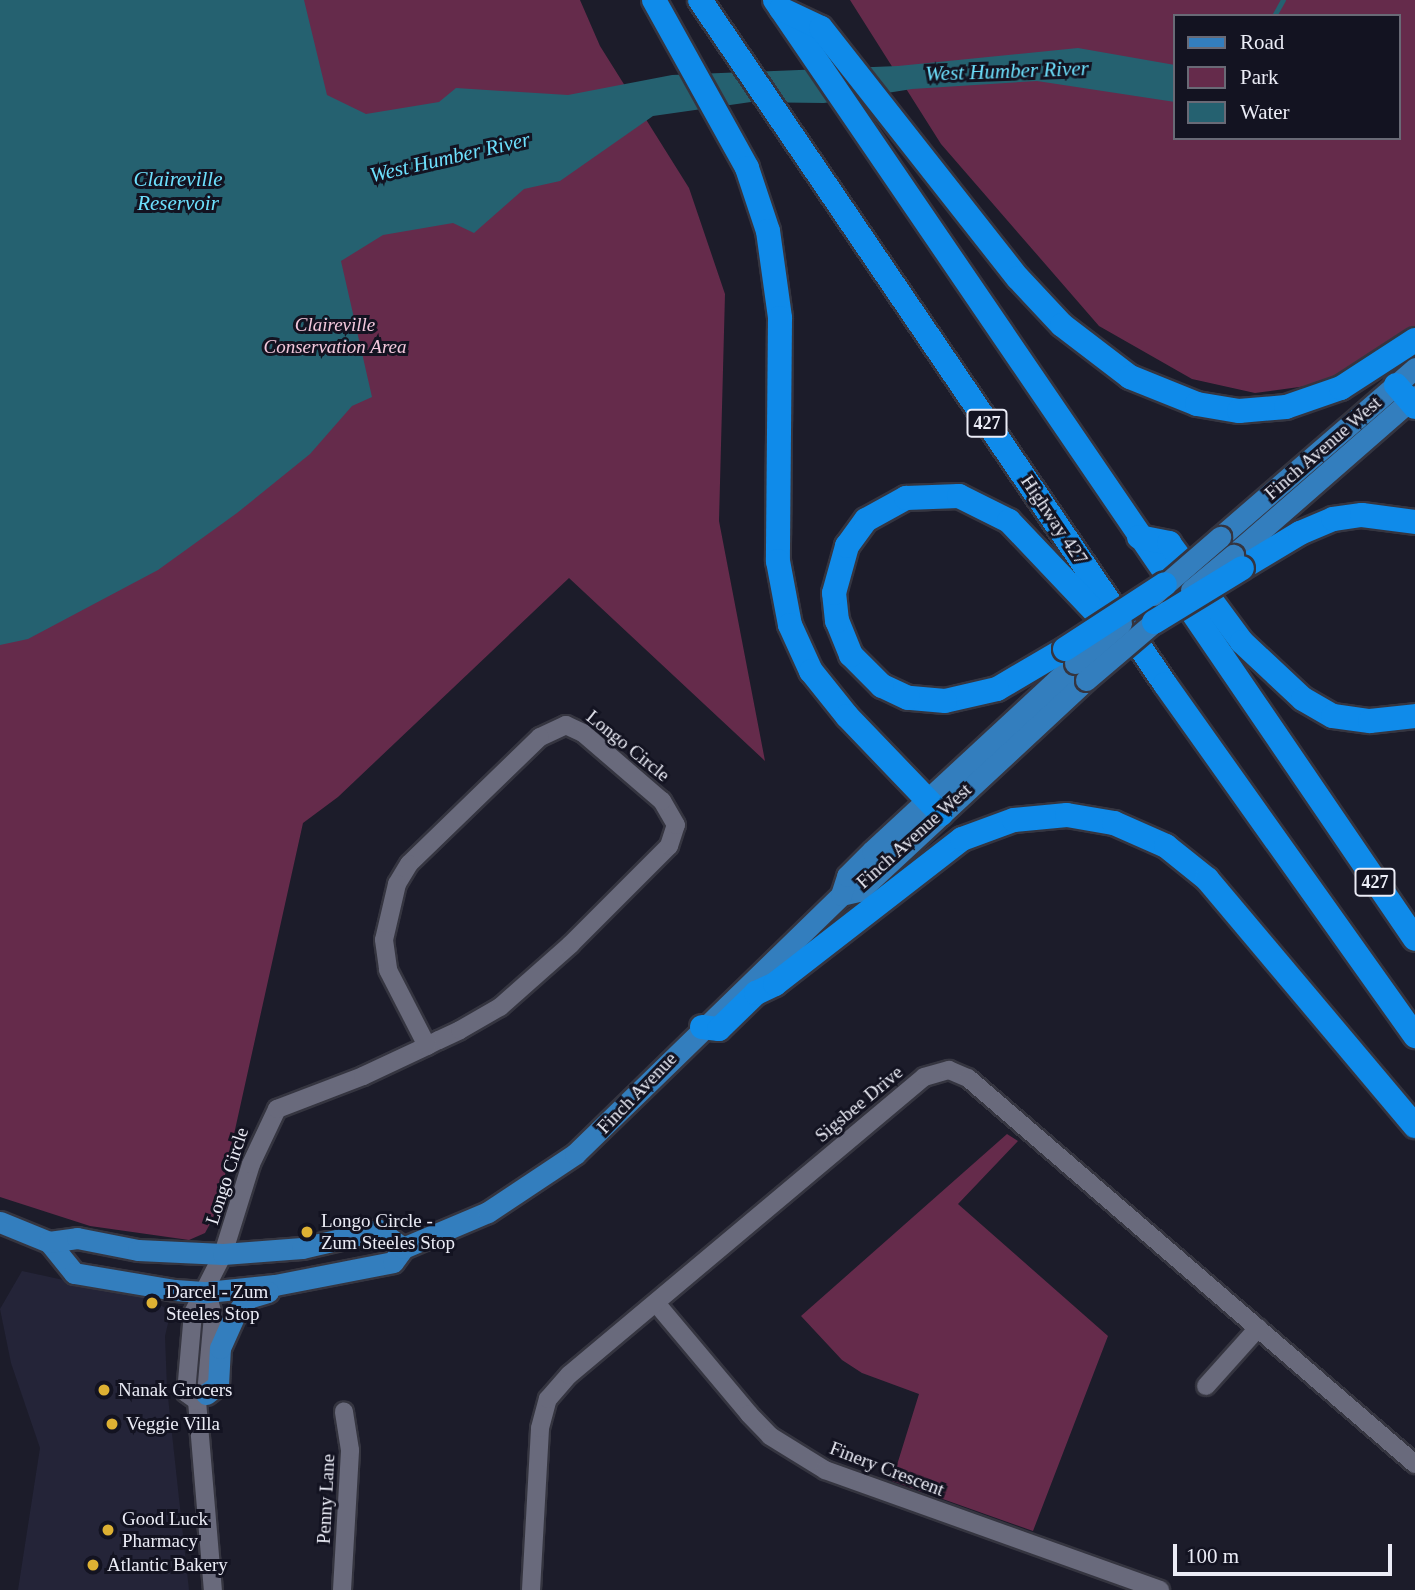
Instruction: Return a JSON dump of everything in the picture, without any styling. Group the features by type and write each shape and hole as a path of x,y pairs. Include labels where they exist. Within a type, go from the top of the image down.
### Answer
{"highway":[{"path":"654,0 675,33 747,168 768,231 780,318 778,561 790,625 811,671 934,806"},
{"name":"Highway 427","path":"700,0 1165,684 1415,1036"},
{"path":"778,4 821,28 980,233 1062,325 1130,377 1197,404 1240,411 1286,407 1324,396 1415,340"},
{"name":"427","path":"778,4 1415,939"},
{"path":"1165,584 1075,664 996,689 945,701 908,698 882,686 851,655 836,621 834,593 847,545 866,520 906,498 959,496 1009,521 1165,684"},
{"path":"1154,622 1237,561 1333,519 1362,515 1415,522"},
{"path":"1139,537 1168,542 1242,642 1303,699 1345,718 1383,721 1415,716"},
{"path":"702,1027 719,1029 756,993 775,984 962,839 1014,820 1067,815 1114,823 1155,841 1208,879 1415,1126"}],"main road":[{"name":"Finch Avenue West","path":"1237,561 1409,397 1415,368"},
{"name":"Finch Avenue West","path":"1165,584 1220,537 1409,397"},
{"name":"Finch Avenue West","path":"841,895 847,876 880,857 1075,664 1154,622"},
{"name":"Finch Avenue","path":"0,1222 49,1242 74,1273 207,1292 330,1277 393,1262 403,1248 488,1212 555,1170 841,895"},
{"name":"Finch Avenue","path":"49,1242 77,1238 138,1250 223,1254 302,1248 379,1230 403,1248"},
{"path":"201,1397 218,1385 223,1336 248,1298 324,1283 330,1277"}],"street":[{"name":"Longo Circle","path":"207,1292 223,1254 251,1164 277,1109 426,1046 500,1007 570,945 668,846 676,825 662,801 583,733 566,725 540,737 409,864 397,884 384,940 388,970 426,1046"},
{"name":"Sigsbee Drive","path":"531,1590 540,1428 548,1399 569,1376 924,1077 949,1070 968,1078 1415,1464"},
{"path":"207,1292 213,1315 201,1397 213,1590"},
{"name":"Finery Crescent","path":"656,1303 748,1415 770,1436 825,1470 1160,1590"},
{"path":"1206,1386 1258,1328"},
{"name":"Penny Lane","path":"342,1590 350,1450 344,1411"}],"shaded area":[{"path":"22,1271 147,1298 171,1311 165,1336 167,1388 189,1590 18,1590 40,1448 11,1363 0,1309"}],"green space":[{"name":"Claireville Conservation Area","path":"0,0 580,0 600,46 689,188 725,294 719,521 765,761 569,578 338,797 303,823 217,1211 205,1233 189,1240 90,1226 0,1197"},
{"path":"850,0 1415,0 1415,327 1321,384 1255,393 1192,379 1099,326 941,144"},
{"path":"1007,1134 1018,1141 958,1204 1108,1336 1033,1531 892,1481 919,1394 862,1373 842,1360 801,1316"}],"water":[{"name":"Claireville Reservoir","path":"0,0 304,0 327,95 366,114 439,102 456,88 568,95 672,75 898,66 1078,48 1174,65 1174,102 1037,81 912,89 824,103 751,102 653,116 560,181 524,189 474,233 453,223 383,235 341,261 372,397 352,406 310,454 237,513 158,570 28,639 0,645"}],"waterway":[{"path":"1275,14 1283,0"}],"place":[{"name":"Longo Circle - Zum Steeles Stop","path":"307,1232"},
{"name":"Darcel - Zum Steeles Stop","path":"152,1303"},
{"name":"Nanak Grocers","path":"104,1390"},
{"name":"Veggie Villa","path":"112,1424"},
{"name":"Good Luck Pharmacy","path":"108,1530"},
{"name":"Atlantic Bakery","path":"93,1565"}],"water label":[{"name":"West Humber River","path":"1007,71"},
{"name":"West Humber River","path":"450,157"}]}
